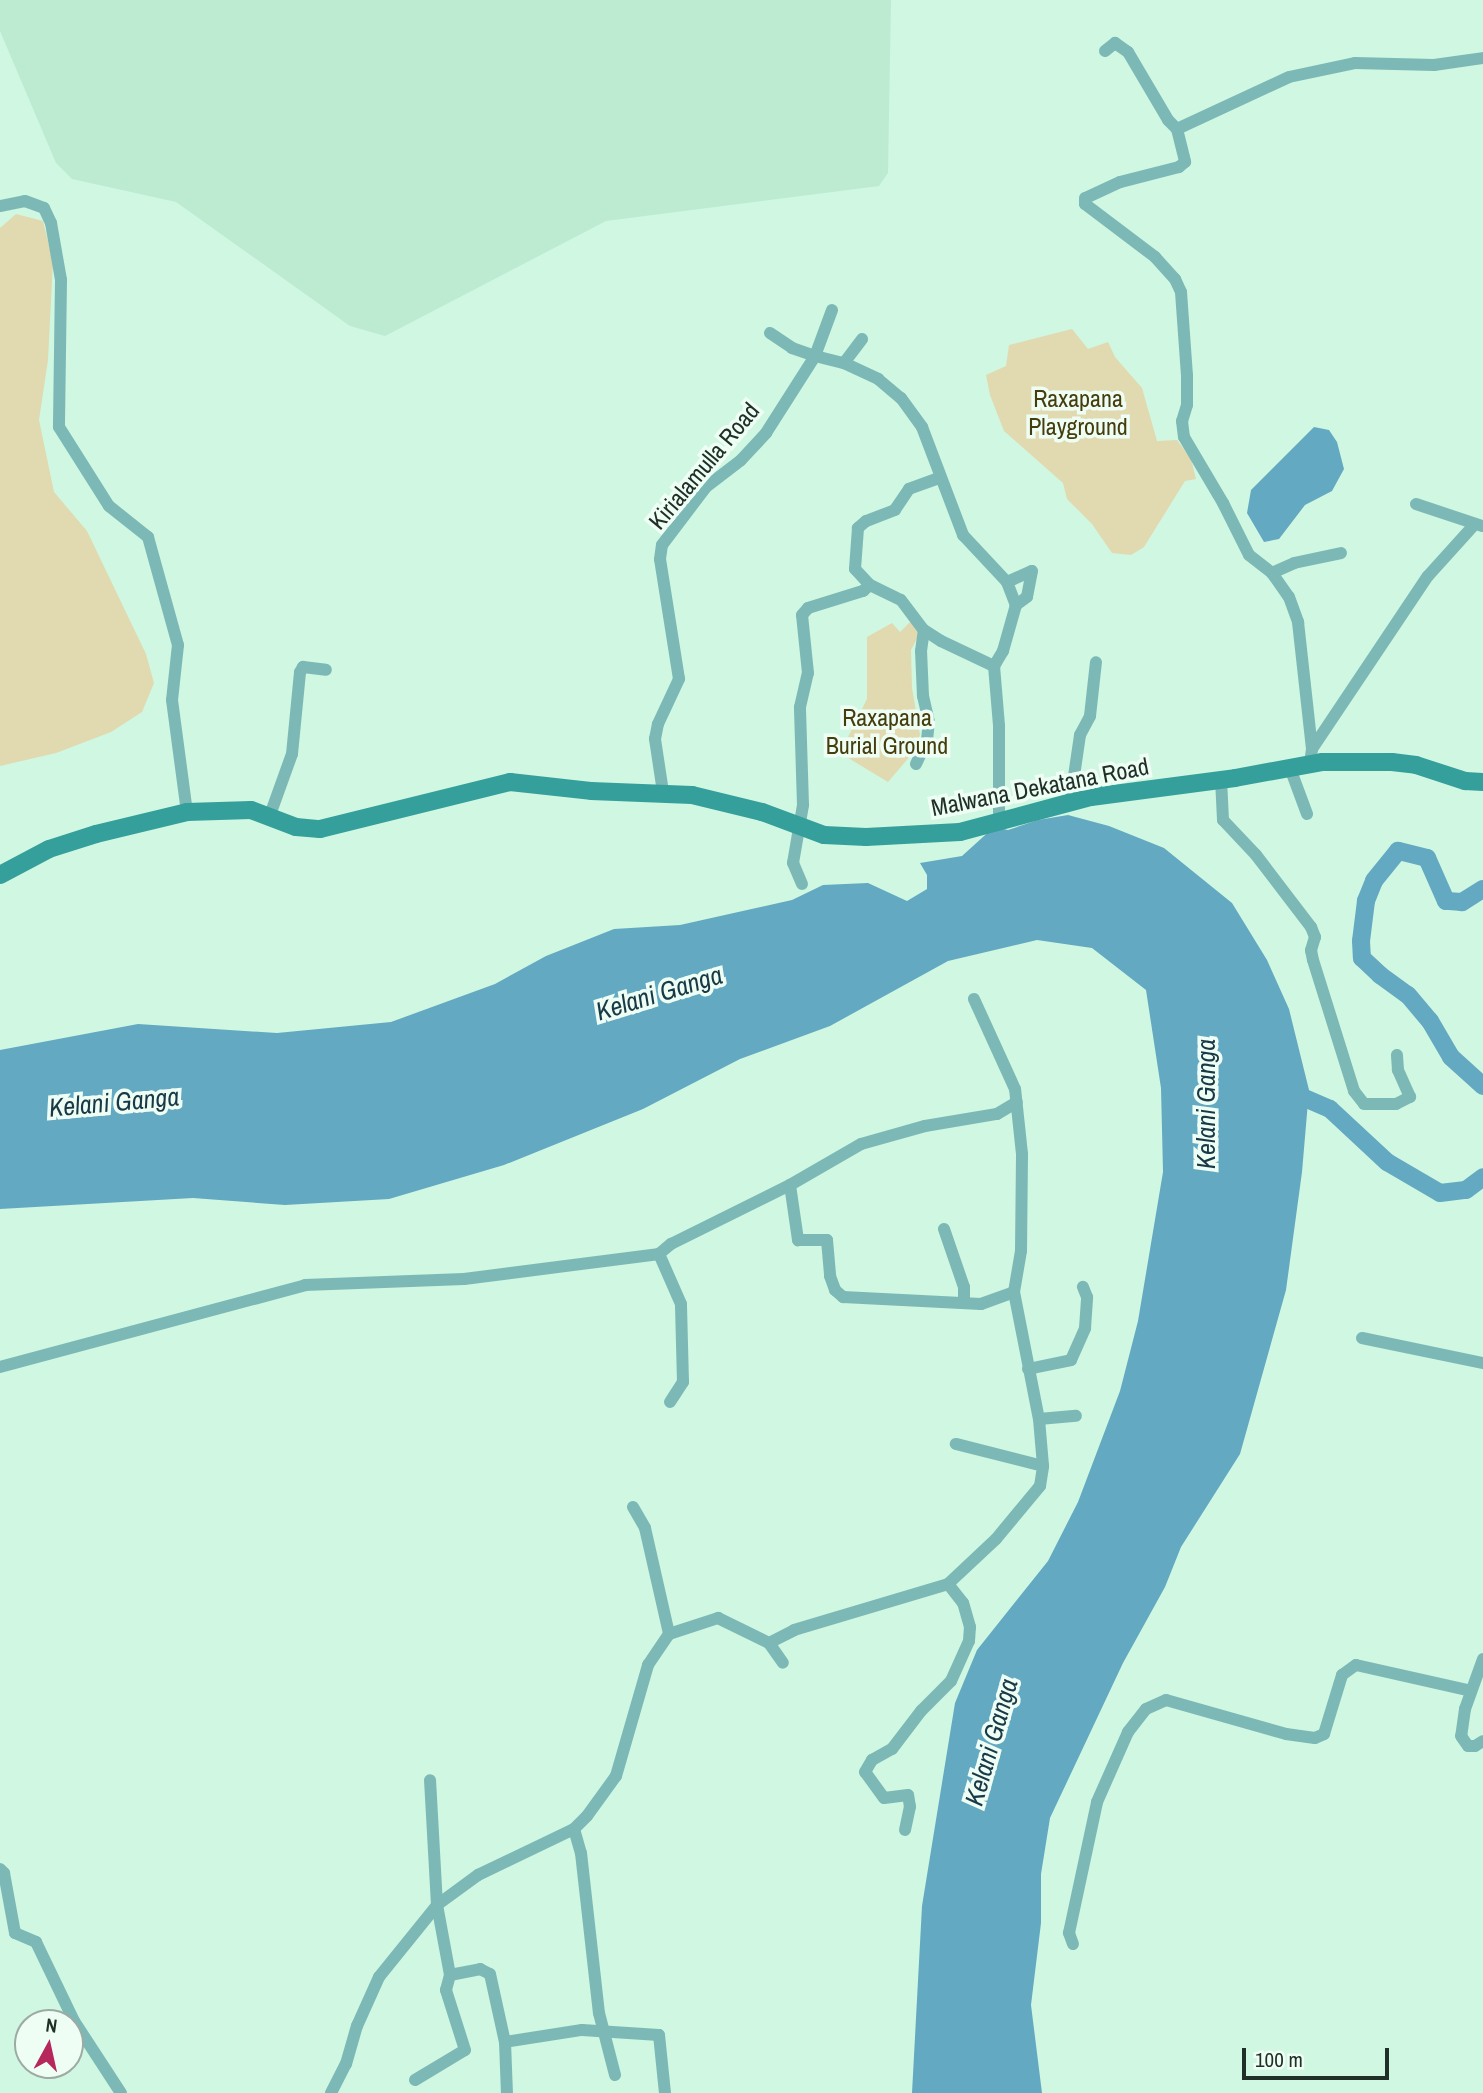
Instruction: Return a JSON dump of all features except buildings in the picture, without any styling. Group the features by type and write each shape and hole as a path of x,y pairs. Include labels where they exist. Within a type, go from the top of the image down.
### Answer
{"main road":[{"name":"Malwana Dekatana Road","path":"0,874 48,849 96,834 187,812 251,810 296,827 320,829 510,782 591,790 663,792 726,803 801,828 838,837 960,832 1070,803 1290,768 1311,756 1416,765 1465,781 1483,782"}],"street":[{"path":"1105,51 1115,43 1128,52 1168,120 1177,129 1185,162 1179,167 1120,182 1085,198 1085,204 1155,257 1175,279 1181,292 1187,375 1186,405 1182,421 1184,437 1223,503 1249,555 1272,573 1289,597 1298,622 1311,756"},
{"path":"1177,129 1289,77 1355,63 1434,65 1483,58"},
{"path":"0,206 25,201 44,208 51,223 61,280 59,427 109,506 148,537 178,645 172,700 187,812"},
{"name":"Kirialamulla Road","path":"663,792 655,739 658,724 679,679 674,636 668,623 660,559 662,545 706,487 741,460 766,433 780,406 815,356 832,310"},
{"path":"770,333 792,348 844,363 878,379 901,398 922,428 963,536 1007,582 1016,605 1007,640 994,666 999,726 999,821"},
{"path":"844,363 862,339"},
{"path":"939,478 909,489 895,510 866,521 858,528 855,569 870,585 901,600 924,630 994,666"},
{"path":"1311,756 1428,576 1479,525 1416,504"},
{"path":"1272,573 1294,563 1341,553"},
{"path":"1007,582 1030,570 1033,574 1027,597 1016,605"},
{"path":"802,884 793,863 801,828 803,767 800,707 808,673 802,615 808,608 863,591 870,585"},
{"path":"916,764 927,740 929,722 923,696 921,651 924,630"},
{"path":"1070,803 1080,735 1090,716 1096,662"},
{"path":"270,815 292,754 300,671 303,667 326,670"},
{"path":"1290,768 1307,814"},
{"path":"1221,779 1223,820 1256,855 1311,927 1315,937 1311,950 1313,960 1354,1091 1364,1104 1396,1104 1410,1097 1398,1070 1397,1055"},
{"path":"769,1643 794,1630 948,1584 996,1539 1040,1486 1043,1466 1039,1419 1014,1292 1021,1251 1022,1154 1017,1102 1015,1089 974,999"},
{"path":"0,1367 304,1284 464,1279 659,1254 671,1244 790,1185 861,1144 925,1126 997,1114 1017,1102"},
{"path":"790,1185 798,1240 827,1240 830,1276 835,1290 843,1297 990,1303 1014,1292"},
{"path":"944,1229 964,1287 964,1303"},
{"path":"659,1254 681,1304 683,1382 670,1402"},
{"path":"1028,1369 1071,1360 1085,1328 1087,1297 1083,1287"},
{"path":"1362,1338 1483,1363"},
{"path":"1039,1419 1076,1416"},
{"path":"956,1444 1043,1466"},
{"path":"633,1507 645,1528 669,1634"},
{"path":"905,1830 910,1807 908,1795 884,1798 865,1772 872,1760 892,1749 921,1711 951,1681 969,1641 970,1627 963,1603 948,1584"},
{"path":"331,2093 346,2064 357,2026 379,1978 436,1905 478,1875 574,1829 587,1816 616,1776 649,1665 669,1634 718,1618 769,1643 783,1664"},
{"path":"1483,1659 1471,1691 1461,1736 1468,1745 1475,1746 1483,1741"},
{"path":"1073,1944 1069,1933 1097,1802 1128,1732 1146,1709 1166,1700 1286,1734 1315,1738 1324,1734 1342,1675 1356,1665 1471,1691"},
{"path":"415,2080 464,2050 446,1990 450,1975 436,1905 430,1780"},
{"path":"574,1829 581,1853 603,2030 615,2075"},
{"path":"0,1869 4,1873 15,1933 36,1942 74,2021 121,2093"},
{"path":"450,1975 480,1969 491,1974 505,2042 507,2093"},
{"path":"505,2042 582,2030 659,2035 665,2093"}],"shaded area":[{"path":"0,0 891,0 888,173 879,186 606,221 385,336 350,326 176,202 72,179 56,163 0,31"}],"green space":[{"path":"16,214 43,221 53,262 48,360 39,420 54,492 87,531 146,654 154,683 142,712 111,732 56,753 0,766 0,228"},
{"name":"Raxapana Playground","path":"1072,329 1088,349 1108,342 1115,357 1142,388 1157,441 1177,440 1191,459 1196,479 1185,481 1144,547 1131,555 1112,553 1092,524 1067,499 1063,483 1004,431 990,395 986,375 1006,366 1009,345"},
{"name":"Raxapana Burial Ground","path":"911,621 920,633 911,650 912,688 920,735 911,755 888,782 840,753 867,699 867,637 892,623 900,632"}],"water":[{"path":"1314,427 1329,430 1337,442 1344,469 1332,491 1305,505 1279,539 1264,542 1247,513 1251,490"},
{"name":"Kelani Ganga","path":"1068,815 1109,826 1164,848 1232,903 1267,960 1289,1009 1309,1090 1302,1172 1286,1290 1240,1454 1181,1547 1165,1587 1123,1663 1050,1818 1041,1874 1041,1923 1031,2005 1042,2093 912,2093 922,1906 955,1703 977,1650 1048,1561 1078,1502 1120,1391 1138,1321 1163,1172 1161,1088 1146,990 1092,948 1037,940 948,961 830,1026 740,1059 643,1109 504,1165 389,1199 285,1205 193,1198 0,1209 0,1050 138,1024 277,1033 391,1022 495,984 546,956 614,929 680,925 792,900 823,885 868,883 907,901 927,889 927,875 920,863 962,856 994,827 1008,830 1038,820"}],"waterway":[{"path":"1483,889 1462,902 1446,901 1427,858 1398,851 1374,881 1366,901 1361,941 1362,958 1408,995 1430,1021 1451,1057 1483,1086"},
{"path":"1286,1090 1330,1109 1387,1162 1440,1193 1466,1190 1483,1177"}]}
